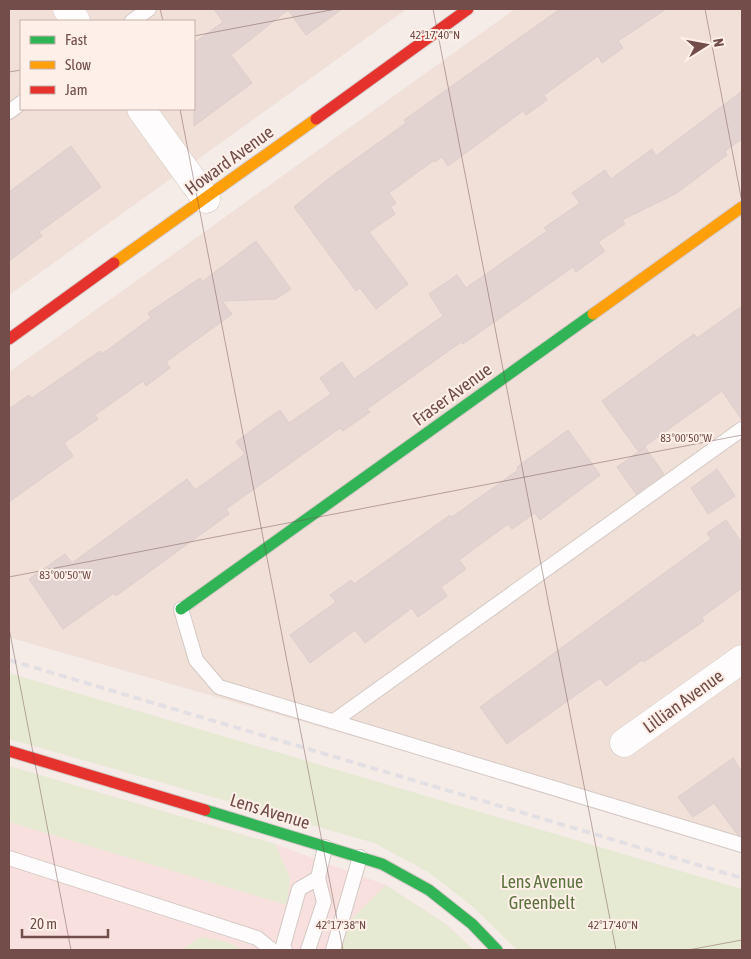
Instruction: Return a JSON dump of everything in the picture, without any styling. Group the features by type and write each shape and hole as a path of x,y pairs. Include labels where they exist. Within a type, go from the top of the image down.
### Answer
{"street":[{"path":"67,9 75,20"},
{"name":"Howard Avenue","path":"9,338 206,199 468,9"},
{"path":"142,110 206,199"},
{"name":"Fraser Avenue","path":"181,609 742,207"},
{"name":"Lillian Avenue","path":"624,744 742,659"},
{"name":"Lens Avenue","path":"9,751 382,864 429,890 472,924 497,950"}],"lane":[{"path":"133,20 149,9"},
{"path":"9,112 20,104"},
{"path":"334,721 742,429"},
{"path":"181,609 196,660 219,687 742,845"},
{"path":"308,950 324,902 318,878 325,847"},
{"path":"333,950 360,857"},
{"path":"9,858 257,938 272,950"},
{"path":"285,950 283,946 299,889 318,878"}],"shaded area":[{"path":"9,9 407,9 9,295"},
{"path":"515,9 742,9 742,848 11,638 9,635 9,372"},
{"path":"9,766 275,844 386,885 450,927 473,950 9,950"}],"green space":[{"name":"Lens Avenue Greenbelt","path":"9,673 742,889 742,950 517,950 472,906 428,872 374,843 9,739"},
{"path":"9,766 275,844 290,877 287,905 9,822"},
{"path":"386,885 443,922 474,950 341,950 351,920"},
{"path":"201,937 228,942 241,950 181,950"}],"building":[{"path":"214,9 342,9 306,35 288,10 231,55 252,83 194,126 195,42 223,22"},
{"path":"560,9 666,9 618,41 623,48 602,63 598,56 544,95 547,100 526,115 523,111 448,166 442,157 435,162 433,161 389,193 396,203 391,207 395,214 369,232 408,284 376,309 360,288 356,291 294,207 332,176 406,123 404,120"},
{"path":"742,91 742,139 725,151 727,155 677,193 622,220 625,224 598,242 605,251 576,272 573,267 463,344 461,342 367,409 370,412 343,431 340,428 226,509 229,514 116,596 114,593 63,629 29,579 65,554 72,563 187,479 195,490 245,454 236,442 264,421 280,410 289,423 331,394 320,378 342,362 354,379 443,316 429,294 457,275 466,288 547,231 544,228 580,203 572,193 605,170 611,179 652,149 656,156"},
{"path":"71,146 101,187 39,232 42,236 9,261 9,192"},
{"path":"256,241 291,289 276,299 222,301 232,314 166,362 170,368 146,386 143,381 95,415 98,419 64,443 73,456 9,502 9,409 29,395 32,398 100,351 102,354 151,318 148,313 200,278 203,281"},
{"path":"742,306 742,420 722,391 638,451 602,401 694,334 697,338"},
{"path":"568,430 600,475 540,520 535,513 512,529 508,524 459,560 466,569 441,587 447,596 418,617 412,608 365,643 355,630 310,663 290,635 336,602 330,595 351,580 354,584 450,515 452,517 518,470 517,467"},
{"path":"645,447 664,474 636,494 617,467"},
{"path":"717,469 735,496 708,514 691,488"},
{"path":"726,520 742,543 742,588 702,617 704,621 644,662 642,660 606,686 600,678 507,744 480,707 711,539 707,533"},
{"path":"733,758 742,772 742,836 737,834 714,803 693,817 678,797"}],"railway":[{"path":"9,660 742,878"}],"traffic: fast":[{"path":"181,609 593,314"},
{"path":"205,810 382,864 429,890 472,924 497,950"}],"traffic: slow":[{"path":"114,263 316,119"},
{"path":"593,314 742,207"}],"traffic: jam":[{"path":"316,119 468,9"},
{"path":"9,339 114,263"},
{"path":"9,751 205,810"}]}
